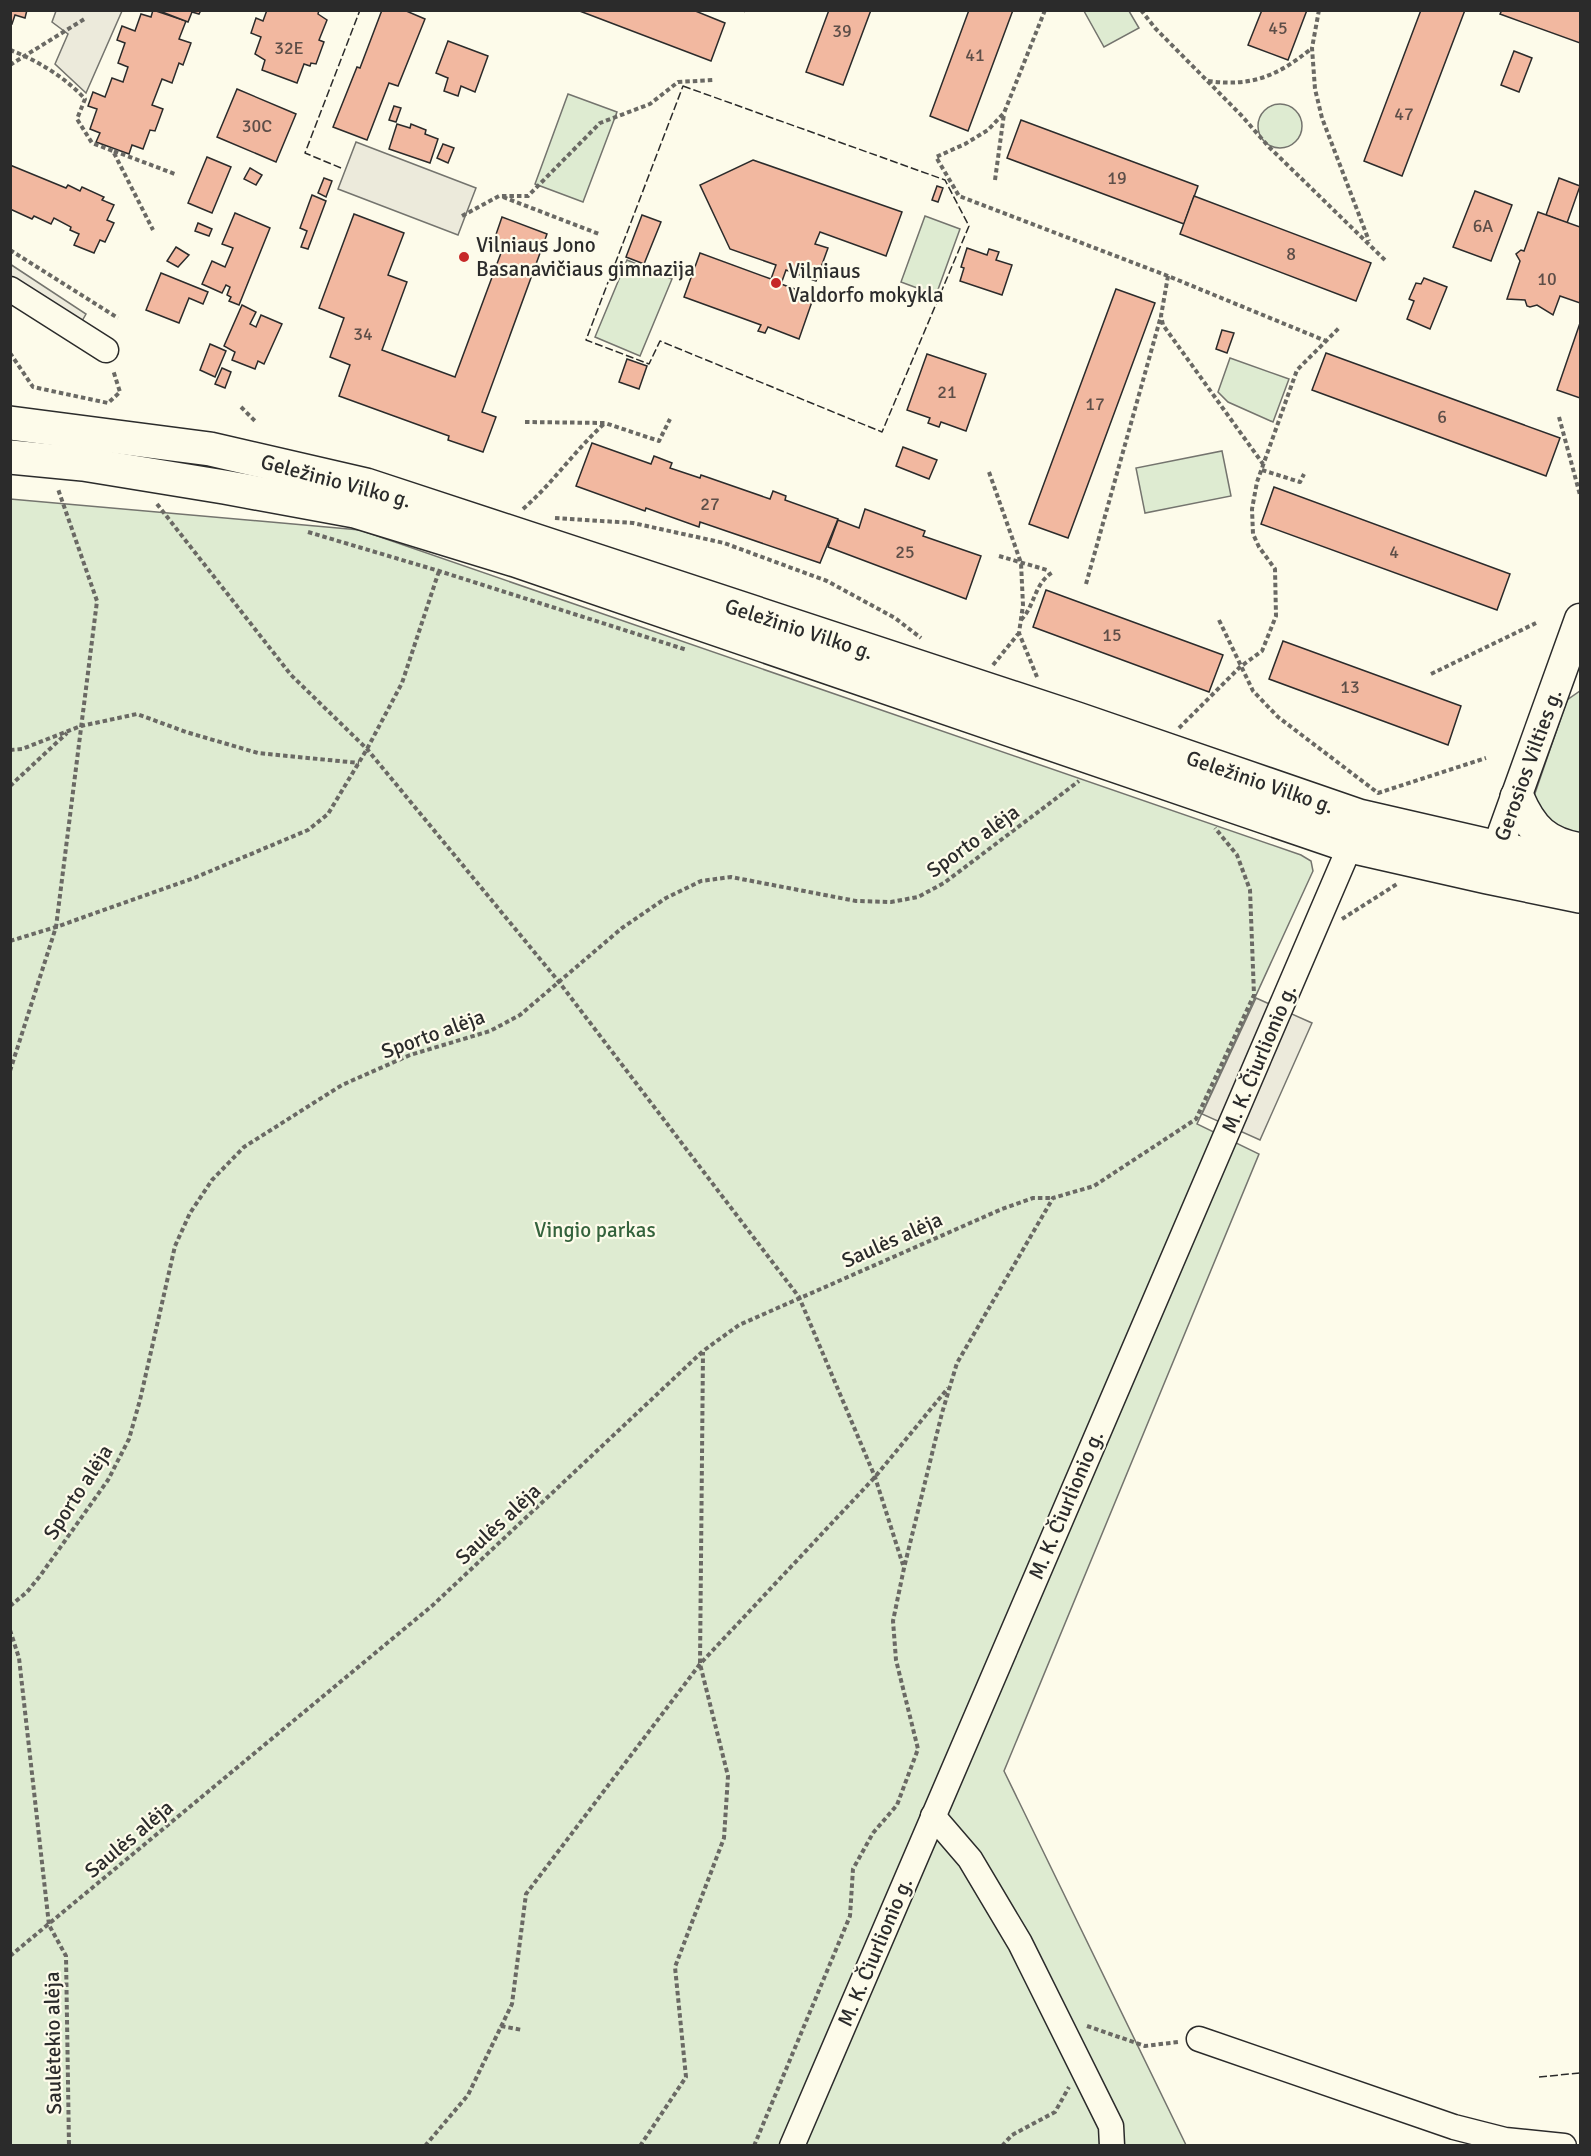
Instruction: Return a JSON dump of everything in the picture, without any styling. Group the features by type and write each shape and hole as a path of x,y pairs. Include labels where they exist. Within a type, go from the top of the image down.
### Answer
{"highway":[{"path":"10,405 210,448"},
{"name":"Geležinio Vilko g.","path":"10,423 210,448 377,489 1077,719 1493,862 1581,896"},
{"name":"Geležinio Vilko g.","path":"10,457 83,464 355,511 515,560 1346,855 1581,867"},
{"path":"1517,797 1528,818 1545,837 1557,845 1581,850"}],"main road":[{"name":"Gerosios Vilties g.","path":"1493,862 1581,619"}],"street":[{"path":"10,289 106,350"},
{"name":"M. K. Čiurlionio g.","path":"792,2145 1346,855"},
{"path":"933,1816 970,1859 1020,1942 1111,2126 1112,2145"},
{"path":"1199,2039 1454,2127 1505,2140 1581,2145"}],"path":[{"path":"995,180 1004,113 1045,10"},
{"path":"1141,10 1155,28 1269,147 1387,262"},
{"path":"1319,10 1312,48 1315,89 1322,118 1370,245"},
{"path":"10,65 86,18"},
{"path":"1208,81 1231,84 1258,79 1287,68 1312,48"},
{"path":"10,50 24,55 74,87 85,99 77,119 92,143 175,174"},
{"path":"462,216 499,196 528,196 600,123 650,104 678,82 714,80"},
{"path":"1004,113 988,130 965,144 936,157 959,196 1168,276 1326,341"},
{"path":"113,151 153,230"},
{"path":"499,196 599,234"},
{"path":"10,250 118,318"},
{"path":"1086,584 1161,316 1168,276"},
{"path":"1161,316 1163,325 1263,467 1300,482 1304,474"},
{"path":"1178,728 1240,667 1262,651 1276,616 1275,569 1259,548 1253,534 1252,509 1257,482 1297,370 1340,327"},
{"path":"10,353 33,387 108,403 120,392"},
{"path":"241,407 256,422"},
{"path":"1559,417 1581,495"},
{"path":"525,423 605,423 659,441 670,419"},
{"path":"516,515 543,491 587,439 605,423"},
{"path":"988,671 1018,633 1023,605 1021,563 989,472"},
{"path":"10,1071 56,927 97,601 58,489"},
{"path":"164,500 153,498 291,675 367,749 559,982 800,1297 875,1477 904,1568"},
{"path":"551,517 633,523 724,543 827,581 895,618 922,639"},
{"path":"10,941 195,878 308,830 328,814 367,749 402,683 439,571 307,531"},
{"path":"999,556 1047,570"},
{"path":"1021,621 1028,613 1037,588 1045,576 1053,572"},
{"path":"1219,620 1253,691 1278,717 1378,793 1486,758"},
{"path":"1431,674 1536,623"},
{"path":"1018,633 1038,677"},
{"path":"10,750 22,749 81,726 137,714 186,732 258,753 359,763"},
{"path":"10,786 67,732 81,726"},
{"name":"Sporto alėja","path":"10,1606 27,1592 61,1547 108,1480 129,1439 175,1246 190,1213 212,1180 244,1147 342,1085 410,1055 490,1031 519,1015 622,927 666,898 701,881 731,877 856,901 891,902 918,897 944,883 1080,781"},
{"name":"Saulės alėja","path":"10,1956 433,1605 704,1351 739,1324 1002,1209 1033,1198 1053,1198 1094,1186 1196,1119 1254,995 1250,890 1237,855 1210,821"},
{"path":"1310,940 1402,880"},
{"path":"754,2145 850,1916 853,1869 873,1833 897,1805 918,1749 896,1650 893,1621 904,1568 957,1363 1053,1198"},
{"path":"640,2145 686,2077 675,1967 724,1838 728,1776 700,1664 704,1351"},
{"path":"425,2145 468,2095 512,2004 526,1893 700,1664 875,1477 950,1387"},
{"name":"Saulėtekio alėja","path":"10,1630 19,1658 49,1925 66,1956 69,2145"},
{"path":"1057,2018 1145,2046 1199,2039"},
{"path":"501,2026 522,2030"},
{"path":"1002,2145 1012,2134 1055,2112 1081,2066"}],"green space":[{"path":"1084,11 1129,11 1139,28 1104,47"},
{"path":"568,94 617,112 583,202 535,184"},
{"path":"1280,104 1295,111 1302,126 1295,141 1280,148 1265,141 1258,126 1265,111"},
{"path":"925,216 960,229 936,295 901,282"},
{"path":"627,260 672,279 640,356 595,337"},
{"path":"1230,358 1289,379 1273,422 1228,402 1218,392"},
{"path":"1222,451 1231,496 1145,513 1136,468"},
{"name":"Vingio parkas","path":"10,499 360,530 1301,855 1311,861 1313,871 1197,1124 1259,1154 1004,1771 1186,2145 11,2145"},
{"path":"1580,691 1580,842 1567,840 1532,802 1567,700"}],"shaded area":[{"path":"56,11 122,11 86,93 55,64 68,34 52,22"},
{"path":"356,142 476,188 458,235 338,189"},
{"path":"10,264 86,314 78,328 11,283"},
{"path":"1256,998 1312,1023 1260,1140 1202,1114"}],"building":[{"path":"10,10 27,10 25,18 15,15 12,24 10,23"},
{"path":"153,10 186,21 179,39 191,43 183,65 179,63 172,83 162,79 152,105 163,109 155,131 150,130 143,149 132,145 129,154 96,142 100,133 90,129 97,109 88,106 93,92 105,97 112,78 123,82 128,67 118,63 125,43 117,40 122,26 135,31 141,14 151,17"},
{"path":"157,10 201,10 199,14 192,12 188,22"},
{"path":"267,10 319,10 318,14 327,20 319,40 324,42 316,64 311,63 310,66 304,64 297,83 262,70 265,60 255,54 261,37 251,33 256,18 263,21"},
{"path":"382,10 404,10 425,19 398,86 389,83 367,140 333,127 357,67 360,68"},
{"path":"577,10 693,10 725,23 711,61"},
{"path":"829,10 871,10 843,85 806,72"},
{"path":"969,10 1013,10 968,131 930,116"},
{"path":"1262,10 1307,10 1288,60 1248,45"},
{"path":"1421,10 1465,10 1402,176 1364,161"},
{"path":"1502,10 1580,10 1580,43 1500,14"},
{"path":"448,41 488,56 475,92 461,86 458,96 444,91 448,78 436,73"},
{"path":"1514,51 1532,58 1519,92 1501,85"},
{"path":"237,89 296,114 276,162 217,137"},
{"path":"394,106 401,108 396,122 389,120"},
{"path":"1021,120 1198,186 1184,224 1007,158"},
{"path":"397,124 410,128 411,124 426,130 425,134 438,139 430,163 389,149"},
{"path":"443,144 454,148 448,163 437,158"},
{"path":"207,157 231,167 212,213 188,203"},
{"path":"753,160 902,212 886,256 820,232 815,244 828,248 816,281 786,270 781,284 814,296 799,339 768,327 765,333 758,331 761,325 684,297 700,253 771,279 776,265 730,249 700,185"},
{"path":"10,165 66,188 68,185 80,191 82,187 104,197 102,200 114,205 107,220 114,223 105,242 100,240 94,253 74,245 79,234 54,218 51,224 34,216 32,219 10,209"},
{"path":"250,168 262,175 256,185 244,179"},
{"path":"324,178 332,181 326,197 318,193"},
{"path":"1559,178 1580,186 1567,223 1546,215"},
{"path":"937,186 943,188 938,202 932,200"},
{"path":"1475,191 1512,205 1491,261 1453,247"},
{"path":"312,195 326,201 308,249 301,247 307,231 300,228"},
{"path":"1194,196 1371,263 1356,301 1180,234"},
{"path":"1538,212 1580,227 1580,303 1560,296 1553,315 1537,305 1527,306 1525,300 1507,299 1520,261 1516,254 1521,250 1524,251"},
{"path":"235,213 270,228 239,305 229,301 231,297 227,295 230,287 226,285 222,293 202,284 212,261 225,267 233,248 222,244"},
{"path":"354,214 404,233 388,275 407,282 382,350 455,377 501,253 491,249 502,217 547,234 482,412 496,417 483,452 448,440 449,436 339,396 350,365 330,357 344,318 319,308"},
{"path":"642,215 661,222 644,264 626,257"},
{"path":"198,223 212,229 209,236 195,231"},
{"path":"176,247 189,255 178,267 167,261"},
{"path":"967,248 987,255 989,249 999,252 996,260 1012,265 1002,295 960,281 964,268 961,267"},
{"path":"161,273 208,292 203,304 189,298 179,323 146,310"},
{"path":"1424,278 1447,287 1430,329 1407,319 1414,301 1409,299 1416,283 1421,284"},
{"path":"1116,289 1155,303 1068,538 1029,524"},
{"path":"242,305 256,312 250,324 256,327 261,315 282,324 264,364 258,361 255,369 232,360 235,352 224,346"},
{"path":"1580,323 1580,398 1557,390"},
{"path":"1222,330 1234,333 1227,353 1216,349"},
{"path":"210,344 226,351 215,377 200,370"},
{"path":"1326,353 1560,438 1546,476 1312,390"},
{"path":"927,354 986,374 966,431 941,422 939,427 928,423 930,418 907,410"},
{"path":"627,359 647,366 639,389 619,382"},
{"path":"222,368 231,372 225,388 215,384"},
{"path":"592,443 651,464 654,456 672,463 670,468 700,478 701,475 770,499 773,491 786,496 785,500 838,519 820,563 700,522 699,527 646,508 645,511 576,486"},
{"path":"903,447 937,460 929,479 896,466"},
{"path":"1274,487 1510,574 1497,610 1261,524"},
{"path":"865,509 925,531 923,536 981,556 966,599 828,547 838,520 859,528"},
{"path":"1046,590 1223,655 1209,692 1033,627"},
{"path":"1283,641 1461,706 1448,745 1269,679"}],"fence":[{"path":"341,168 305,153 360,10"},
{"path":"683,86 945,180 969,226 882,432 660,341 649,364 586,340 683,86"},
{"path":"1539,2077 1580,2073"}],"place":[{"name":"Vilniaus Jono Basanavičiaus gimnazija","path":"464,257"},
{"name":"Vilniaus Valdorfo mokykla","path":"776,283"}]}
